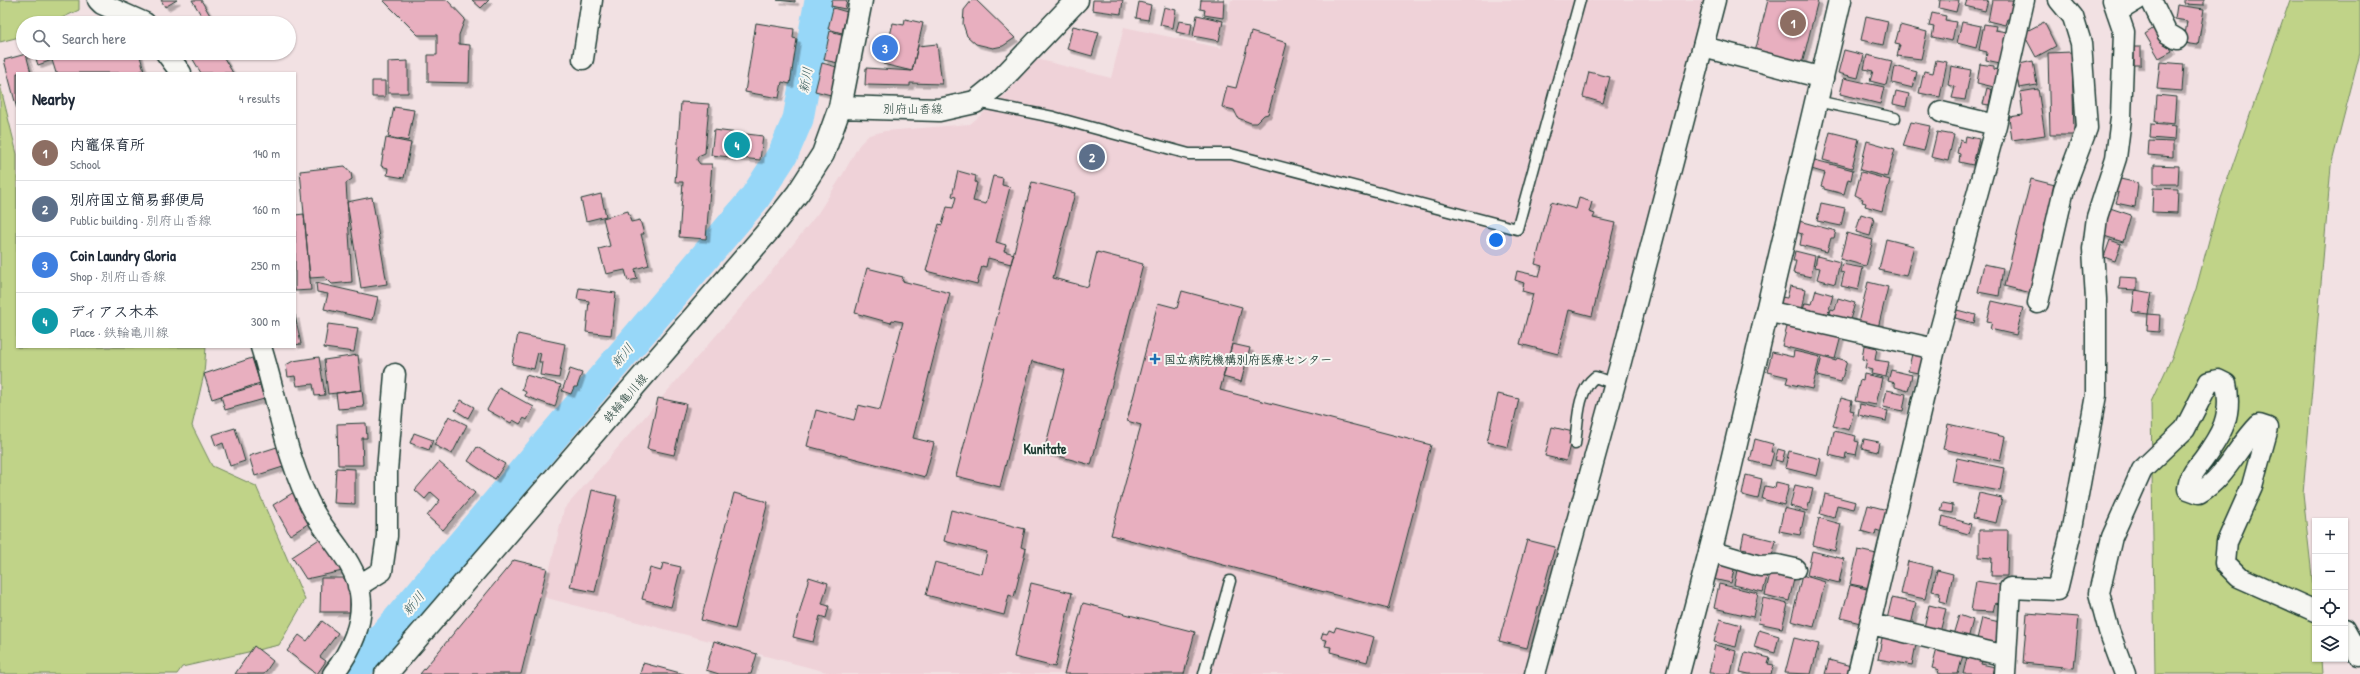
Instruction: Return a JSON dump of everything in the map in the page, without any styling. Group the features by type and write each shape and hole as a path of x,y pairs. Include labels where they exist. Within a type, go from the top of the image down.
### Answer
{"main road":[{"path":"840,107 861,0"},
{"name":"別府山香線","path":"840,107 939,110 975,102 996,85 1077,0"},
{"path":"1681,673 1766,311 1823,78 1840,0"},
{"name":"鉄輪亀川線","path":"386,674 769,230 798,194 823,154 840,107"}],"street":[{"path":"98,0 102,4 129,16"},
{"path":"583,59 592,0"},
{"path":"1535,674 1615,384 1715,0"},
{"path":"1858,674 1936,349 1996,125 2024,0"},
{"path":"2038,303 2064,190 2087,128 2081,43 2073,17 2059,0"},
{"path":"1871,624 2006,665 2010,588 2057,590 2072,528 2096,395 2096,299 2093,249 2097,217 2116,158 2121,118 2124,32 2115,6 2137,0"},
{"path":"2151,0 2167,33 2177,39"},
{"path":"1703,47 1823,78"},
{"path":"171,60 180,72"},
{"path":"1941,112 1996,125"},
{"path":"1766,311 1936,349"},
{"path":"261,348 282,425 299,475 314,512 344,556 358,586 360,612 354,637 333,674"},
{"path":"358,586 382,571 387,536 387,471 395,374"},
{"path":"2124,674 2109,631 2099,593 2112,537 2142,470 2185,429 2209,382 2218,380 2226,384 2229,399 2226,421 2215,443 2189,478 2188,489 2198,493 2211,485 2228,466 2244,440 2259,425 2268,428 2252,486 2227,542 2225,563 2239,577 2312,610"},
{"path":"1710,551 1760,566 1777,565 1795,569"},
{"path":"2348,634 2360,656"}],"lane":[{"path":"975,102 1052,117 1189,154 1230,154 1518,229 1580,0"},
{"path":"1817,102 1895,118"},
{"path":"1575,444 1582,399 1588,383 1595,377 1615,384"},
{"path":"1204,674 1230,581"}],"shaded area":[{"name":"国立病院機構別府医療センター","path":"1231,0 1708,0 1605,391 1525,674 834,674 543,597 564,509 763,282 818,213 843,174 859,145 869,135 885,131 970,124 1005,95 1037,59 1111,78 1124,27 1221,48"}],"green space":[{"path":"0,0 79,0 79,10 66,16 16,16 16,38 0,42"},
{"path":"2290,0 2360,0 2360,53 2331,166 2303,494 2312,576 2312,662 2321,662 2322,674 2155,674 2151,402 2172,357 2196,289 2217,210"},
{"path":"0,85 16,150 16,348 206,348 204,374 192,426 212,466 256,486 305,600 279,645 182,667 177,674 0,674"}],"building":[{"path":"161,0 177,0 165,7"},
{"path":"192,0 201,0 210,16 202,16"},
{"path":"383,0 447,0 465,19 459,35 459,44 470,45 469,83 428,82 428,55 437,55 437,35 418,35"},
{"path":"472,0 489,0 481,8"},
{"path":"777,0 795,0 795,2"},
{"path":"832,0 847,0 845,9 831,6"},
{"path":"972,0 976,0 1015,38 1003,46 993,48 976,44 967,36 963,24 964,10"},
{"path":"1093,0 1123,0 1121,14 1092,10"},
{"path":"1201,0 1224,0 1223,18 1204,15 1205,10 1200,9"},
{"path":"1768,0 1818,0 1802,64 1755,52"},
{"path":"1940,0 1959,0 1956,12 1939,8"},
{"path":"1967,0 1988,0 1985,11 1965,6"},
{"path":"1992,0 2016,0 2010,19 2007,19 2005,25 1988,21"},
{"path":"2184,0 2204,0 2204,5 2184,4"},
{"path":"1139,2 1151,5 1148,20 1136,18"},
{"path":"2177,5 2204,9 2198,45 2184,43 2187,21 2175,19"},
{"path":"1164,7 1176,10 1173,28 1160,25"},
{"path":"833,8 847,12 842,33 828,29"},
{"path":"1932,13 1946,16 1945,20 1956,22 1952,41 1932,37 1934,27 1929,26"},
{"path":"1197,15 1223,21 1219,41 1193,36"},
{"path":"1866,16 1888,21 1883,45 1861,40"},
{"path":"905,19 923,23 912,71 883,64 893,23 904,25"},
{"path":"1179,21 1192,23 1190,35 1176,32"},
{"path":"1962,22 1981,26 1976,48 1957,43"},
{"path":"2044,22 2056,46 2036,57 2023,33"},
{"path":"756,23 794,29 793,38 797,39 790,84 782,82 779,98 745,92"},
{"path":"1984,24 1996,26 1995,30 2007,32 2000,63 1986,60 1987,52 1979,50"},
{"path":"1900,25 1927,32 1921,59 1897,56 1900,45 1895,44"},
{"path":"1073,26 1099,32 1092,56 1067,49"},
{"path":"2157,26 2172,51 2159,58 2145,34"},
{"path":"830,31 845,35 838,63 824,60"},
{"path":"1251,32 1287,43 1268,114 1264,115 1256,123 1251,123 1238,118 1234,110 1222,107 1227,86 1236,88"},
{"path":"937,44 942,84 910,83 910,86 865,85 866,68 912,71 918,46"},
{"path":"2134,47 2141,47 2141,65 2134,65"},
{"path":"1844,50 1864,55 1858,78 1838,73"},
{"path":"2072,52 2074,135 2050,135 2048,53"},
{"path":"1867,55 1892,61 1886,85 1870,81 1873,71 1864,69"},
{"path":"16,57 16,60 28,60 31,72 16,72 16,105 4,60"},
{"path":"36,60 52,60 38,65"},
{"path":"52,60 141,60 144,70 138,72 56,72"},
{"path":"193,60 225,60 232,72 200,72"},
{"path":"1936,60 1947,62 1940,97 1919,93 1924,71 1933,73"},
{"path":"408,61 408,93 388,93 388,62"},
{"path":"2033,61 2037,85 2019,88 2015,65"},
{"path":"2160,62 2184,64 2182,91 2157,89"},
{"path":"822,63 837,67 831,95 815,91"},
{"path":"1980,64 1994,66 1994,69 1998,70 1994,87 1977,83"},
{"path":"1895,66 1917,72 1913,88 1892,83"},
{"path":"1951,66 1971,70 1965,100 1952,98 1955,87 1948,85"},
{"path":"1589,72 1610,77 1603,103 1583,97"},
{"path":"1844,78 1884,87 1880,104 1840,94"},
{"path":"372,81 385,81 385,97 372,97"},
{"path":"1987,88 1992,90 1989,105 1983,104"},
{"path":"2038,89 2045,135 2012,140 2009,117 2023,115 2020,92"},
{"path":"1896,91 1909,94 1906,107 1893,104"},
{"path":"2157,95 2176,97 2174,124 2155,122"},
{"path":"681,102 709,104 705,153 698,156 697,160 700,164 712,164 706,239 679,237 683,182 675,182"},
{"path":"394,107 414,110 408,141 388,137"},
{"path":"1911,122 1930,126 1924,151 1903,146"},
{"path":"2151,124 2176,126 2175,140 2150,138"},
{"path":"714,130 763,136 760,160 711,155"},
{"path":"1830,132 1859,139 1852,168 1823,160"},
{"path":"1937,132 1954,135 1948,161 1931,157"},
{"path":"1966,136 1979,139 1973,165 1959,162 1960,154 1957,153 1960,140 1965,142"},
{"path":"386,138 411,143 404,178 387,175 388,168 381,166"},
{"path":"1867,141 1895,149 1887,177 1860,170"},
{"path":"2149,141 2173,142 2173,157 2148,155"},
{"path":"1811,159 1853,170 1851,180 1848,179 1844,194 1824,189 1824,187 1821,186 1825,173 1808,168"},
{"path":"2154,165 2179,166 2178,184 2154,184"},
{"path":"345,166 351,173 352,179 346,183 352,282 332,284 325,277 310,278 300,171"},
{"path":"958,171 976,176 975,182 977,183 973,201 986,204 993,176 1003,178 1002,185 1010,187 996,242 1006,245 1004,251 1014,254 1011,264 988,258 986,267 982,266 977,284 926,271 939,224 942,225 947,207 953,208 956,197 952,196"},
{"path":"1861,172 1890,180 1882,211 1865,206 1866,203 1862,202 1863,199 1855,195"},
{"path":"2116,178 2138,183 2135,207 2116,203 2119,193 2113,191"},
{"path":"2031,179 2059,186 2031,293 2004,286"},
{"path":"1032,182 1075,193 1053,278 1088,287 1097,252 1143,264 1091,465 1044,452 1065,370 1032,361 1000,487 956,476"},
{"path":"2153,188 2178,189 2177,213 2152,212"},
{"path":"601,194 606,216 586,221 581,199"},
{"path":"372,197 387,284 361,288 347,202"},
{"path":"1579,198 1592,202 1589,212 1595,214 1593,218 1615,223 1592,316 1569,310 1558,354 1520,344 1533,294 1522,291 1524,283 1515,280 1517,271 1539,276 1542,266 1535,264 1551,202 1576,209"},
{"path":"1821,203 1845,208 1841,226 1817,221"},
{"path":"2110,208 2131,215 2123,242 2101,235"},
{"path":"628,211 631,222 640,220 644,234 641,234 649,265 635,269 637,279 628,281 625,270 606,274 599,249 610,246 603,218"},
{"path":"304,214 311,290 296,291 296,215"},
{"path":"1861,214 1874,218 1870,236 1856,232"},
{"path":"1799,221 1836,231 1834,238 1831,238 1827,252 1800,245 1802,234 1796,232"},
{"path":"1847,233 1873,240 1866,266 1840,259"},
{"path":"1886,239 1914,246 1906,276 1879,270"},
{"path":"2110,240 2121,244 2115,261 2104,257"},
{"path":"1795,251 1815,256 1811,277 1793,273 1796,261 1793,261"},
{"path":"1817,256 1840,262 1835,284 1817,279 1820,268 1815,267"},
{"path":"1842,264 1863,268 1858,290 1841,286 1844,273 1840,272"},
{"path":"1984,264 2003,268 1999,296 1978,292"},
{"path":"867,268 903,277 902,281 950,293 913,438 934,443 925,477 807,446 816,410 854,420 858,405 880,410 903,322 892,320 891,323 855,313"},
{"path":"2120,277 2137,278 2137,290 2119,289"},
{"path":"1868,282 1888,287 1878,328 1858,323"},
{"path":"316,283 378,297 373,320 324,309 328,294 317,292"},
{"path":"1790,286 1806,289 1802,311 1779,306 1781,297 1787,298"},
{"path":"579,288 616,293 611,335 586,332 589,301 577,299"},
{"path":"1816,290 1833,295 1827,317 1803,310 1805,303 1812,304"},
{"path":"2135,290 2152,293 2148,314 2132,312"},
{"path":"1182,291 1242,307 1220,390 1431,445 1388,609 1111,535 1141,425 1127,421 1158,303 1177,308"},
{"path":"1838,298 1855,303 1849,323 1829,317 1831,309 1835,310"},
{"path":"1992,301 2023,308 2016,335 1990,329 1992,322 1987,321"},
{"path":"1957,310 1976,315 1974,323 1955,318"},
{"path":"2148,314 2160,315 2159,332 2147,331"},
{"path":"296,320 301,344 296,345"},
{"path":"1788,323 1841,336 1835,359 1782,346"},
{"path":"328,324 358,328 354,352 324,348"},
{"path":"518,334 565,344 559,378 540,375 542,362 539,362 541,353 538,352 534,369 512,364"},
{"path":"1232,344 1250,348 1241,382 1223,377"},
{"path":"1864,345 1877,348 1875,360 1889,362 1886,377 1871,374 1872,370 1865,368 1867,360 1862,359"},
{"path":"1794,351 1820,357 1812,389 1786,383 1788,377 1767,372 1772,352 1793,357"},
{"path":"1912,354 1927,357 1923,374 1908,371"},
{"path":"358,355 362,390 328,394 324,360"},
{"path":"319,357 325,395 315,396 313,384 297,386 295,376 288,377 286,365 293,361"},
{"path":"1822,357 1836,361 1837,358 1847,361 1841,382 1817,376"},
{"path":"252,358 260,383 212,399 204,374"},
{"path":"570,369 582,373 577,387 574,387 571,394 562,391"},
{"path":"1891,370 1912,375 1908,391 1895,387 1895,383 1888,381"},
{"path":"1864,374 1882,378 1876,405 1855,401 1860,380 1863,381"},
{"path":"526,375 561,385 555,407 525,396 526,392 522,390"},
{"path":"260,385 264,399 225,410 221,396"},
{"path":"499,388 534,407 527,420 524,418 520,424 513,420 511,423 487,410"},
{"path":"362,390 364,407 338,409 336,393"},
{"path":"1887,390 1906,394 1903,411 1883,407"},
{"path":"1498,394 1519,399 1508,447 1487,442"},
{"path":"658,398 686,404 674,455 647,449"},
{"path":"1841,398 1852,401 1850,410 1854,411 1849,430 1833,426"},
{"path":"461,400 474,407 468,418 455,410"},
{"path":"1860,404 1888,411 1886,421 1858,415"},
{"path":"449,416 467,425 452,454 434,445"},
{"path":"366,423 367,438 362,438 363,465 338,465 337,424"},
{"path":"1948,424 2005,437 2000,461 1943,449"},
{"path":"1552,427 1573,432 1566,461 1545,456"},
{"path":"235,428 245,461 230,466 223,443 216,446 212,435"},
{"path":"1834,431 1856,436 1855,441 1859,442 1856,455 1846,453 1845,459 1829,455"},
{"path":"414,433 433,440 429,450 410,443"},
{"path":"1755,439 1773,444 1771,452 1774,452 1770,466 1750,461"},
{"path":"1864,439 1879,442 1877,452 1862,448"},
{"path":"280,446 286,466 255,476 249,456"},
{"path":"477,447 505,464 495,479 468,461"},
{"path":"1778,449 1785,451 1782,462 1775,460"},
{"path":"1789,451 1821,459 1817,476 1785,468"},
{"path":"1957,458 2004,468 2000,491 1952,482"},
{"path":"439,462 475,493 443,530 427,516 440,500 431,492 425,499 415,490"},
{"path":"336,468 355,469 355,504 334,503"},
{"path":"1746,475 1762,479 1758,499 1742,495"},
{"path":"1776,482 1789,485 1784,505 1762,499 1765,486 1775,488"},
{"path":"1795,485 1813,489 1807,511 1790,506"},
{"path":"299,489 316,519 290,535 273,505"},
{"path":"592,490 617,496 595,592 570,587"},
{"path":"734,493 768,502 735,629 701,620"},
{"path":"1979,493 2002,498 1996,523 1973,518"},
{"path":"1825,494 1856,502 1854,509 1837,505 1834,518 1820,514"},
{"path":"1943,503 1953,505 1952,513 1941,511"},
{"path":"1868,505 1891,511 1888,534 1876,530 1875,535 1861,531"},
{"path":"1784,508 1805,513 1800,535 1779,531"},
{"path":"951,510 1025,529 1021,547 1026,549 1014,597 1009,595 1004,615 926,595 935,562 982,574 987,552 944,541"},
{"path":"1943,516 1971,524 1968,534 1941,526"},
{"path":"1819,518 1841,524 1835,551 1813,545"},
{"path":"1979,530 2008,530 2007,576 1991,576 1992,558 1979,557"},
{"path":"1744,533 1776,541 1770,563 1744,557 1747,549 1741,548"},
{"path":"324,536 347,570 306,579 292,557"},
{"path":"1527,540 1555,547 1527,648 1499,641"},
{"path":"1858,550 1877,554 1870,588 1850,584"},
{"path":"1812,551 1844,559 1839,583 1807,575"},
{"path":"514,560 547,568 521,674 420,674"},
{"path":"1908,561 1933,567 1925,599 1901,594"},
{"path":"663,563 681,567 671,607 642,599 650,568 661,571"},
{"path":"1717,564 1735,565 1731,583 1713,579"},
{"path":"1771,569 1795,575 1789,601 1765,595"},
{"path":"1737,570 1767,577 1763,592 1734,585"},
{"path":"1937,570 1953,574 1947,603 1939,601 1940,593 1932,591"},
{"path":"1802,575 1825,582 1814,627 1791,621"},
{"path":"809,577 828,583 822,604 829,606 826,618 820,616 813,642 793,637"},
{"path":"321,578 350,578 350,612 320,612"},
{"path":"1976,581 2003,585 2000,604 1995,603 1993,612 1971,611"},
{"path":"1031,583 1072,593 1055,667 1014,657"},
{"path":"1719,584 1758,593 1753,617 1714,608"},
{"path":"1850,585 1871,590 1864,624 1841,618"},
{"path":"1763,598 1788,604 1782,628 1758,623"},
{"path":"1892,598 1916,603 1911,625 1887,619"},
{"path":"1083,603 1195,632 1184,674 1064,674"},
{"path":"1929,605 1946,609 1940,632 1924,628"},
{"path":"2027,613 2079,617 2074,668 2023,663"},
{"path":"1959,615 1973,620 1968,639 1953,635"},
{"path":"1982,618 2004,623 2000,645 1977,639"},
{"path":"1720,619 1741,625 1736,647 1714,642"},
{"path":"322,621 338,633 320,657 326,661 317,674 287,651 299,635 307,641"},
{"path":"1336,627 1374,637 1367,662 1330,652 1331,647 1325,646 1327,640 1321,639 1323,633 1327,634 1329,630 1334,632"},
{"path":"1759,630 1779,636 1775,653 1754,647"},
{"path":"1883,633 1917,639 1912,665 1878,659"},
{"path":"1794,638 1819,644 1811,674 1785,673"},
{"path":"714,641 757,654 751,674 719,674 706,670"},
{"path":"1715,645 1736,651 1731,674 1709,673"},
{"path":"1938,645 1963,655 1958,674 1942,674 1938,673 1939,670 1932,668"},
{"path":"254,646 273,661 264,674 235,674"},
{"path":"1745,652 1770,658 1768,664 1774,665 1771,674 1749,674 1740,672"},
{"path":"1968,653 1983,656 1981,664 1995,667 1993,674 1963,674"},
{"path":"1829,660 1851,666 1849,674 1825,674"},
{"path":"643,663 684,674 640,674"}],"waterway":[{"name":"新川","path":"352,674 754,199 783,154 798,119 820,0"}],"place":[{"name":"内竈保育所","path":"1793,23"},
{"name":"Coin Laundry Gloria","path":"885,48"},
{"name":"ディアス木本","path":"737,145"},
{"name":"別府国立簡易郵便局","path":"1092,157"},
{"name":"国立病院機構別府医療センター","path":"1155,359"}],"district":[{"name":"Kunitate","path":"1045,448"}]}
